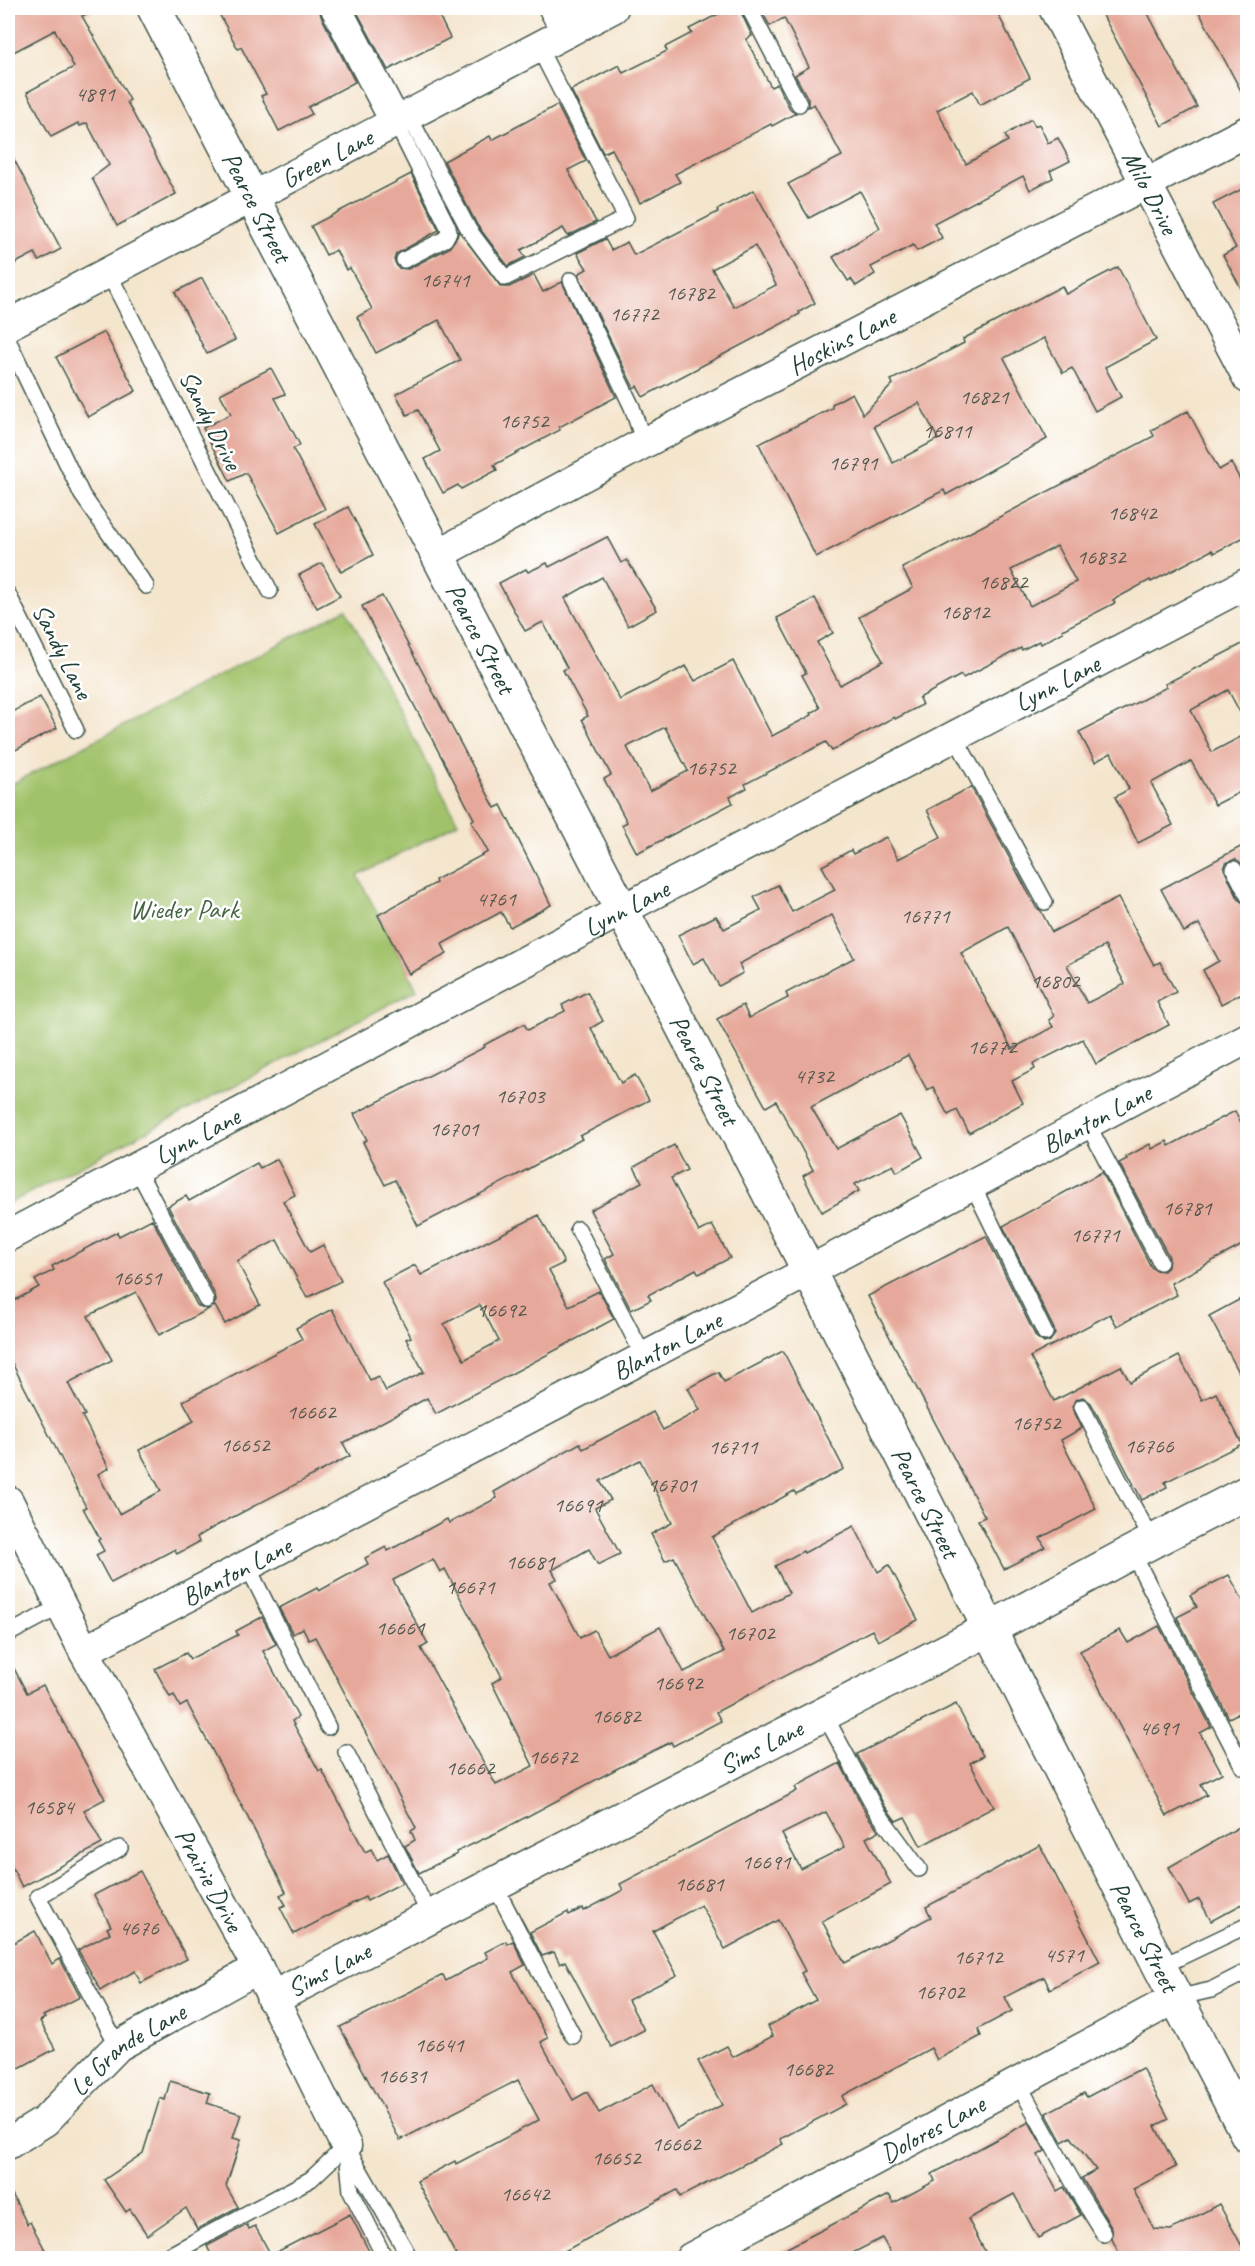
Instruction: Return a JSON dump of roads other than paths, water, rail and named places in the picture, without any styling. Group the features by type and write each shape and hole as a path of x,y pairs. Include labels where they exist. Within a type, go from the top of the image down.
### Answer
{"street":[{"name":"Pearce Street","path":"154,8 809,1271 1176,1998 1245,2124"},
{"path":"336,8 401,117"},
{"name":"Green Lane","path":"8,325 538,46 560,20 613,8"},
{"name":"Milo Drive","path":"1054,8 1248,378"},
{"name":"Hoskins Lane","path":"437,555 644,443 1248,131"},
{"name":"Lynn Lane","path":"8,1236 621,910 1248,583"},
{"name":"Blanton Lane","path":"84,1651 1248,1038"},
{"name":"Sims Lane","path":"273,1998 989,1629 1248,1492"},
{"name":"Prairie Drive","path":"8,1501 84,1651 258,1968 346,2146"},
{"name":"Le Grande Lane","path":"8,2144 45,2121 118,2046 258,1968"},
{"name":"Dolores Lane","path":"691,2259 1176,1998"}],"lane":[{"path":"749,8 799,104"},
{"path":"401,117 469,230 505,278 626,218 538,46"},
{"path":"401,117 449,232 445,239 404,260"},
{"name":"Sandy Drive","path":"108,272 270,591"},
{"path":"571,280 632,407 644,443"},
{"path":"8,340 82,495 146,586"},
{"name":"Sandy Lane","path":"8,594 76,730"},
{"path":"954,735 1046,902"},
{"path":"1234,869 1248,896"},
{"path":"1087,1123 1160,1262"},
{"path":"136,1167 206,1300"},
{"path":"972,1184 1045,1333"},
{"path":"578,1229 644,1357"},
{"path":"1082,1407 1128,1497 1143,1546 1243,1767"},
{"path":"247,1565 328,1727"},
{"path":"8,1634 61,1606"},
{"path":"824,1714 876,1810 919,1869"},
{"path":"346,1752 431,1917"},
{"path":"118,2046 38,1897 120,1848"},
{"path":"494,1884 573,2036"},
{"path":"1160,1966 1248,1925"},
{"path":"1176,1998 1211,1990 1248,1971"},
{"path":"1018,2083 1104,2234"},
{"path":"164,2259 311,2179 346,2146"},
{"path":"346,2146 351,2191 386,2259"},
{"name":"Prairie Drive","path":"346,2146 410,2259"}],"park label":[{"name":"Wieder Park","path":"184,909"}]}
